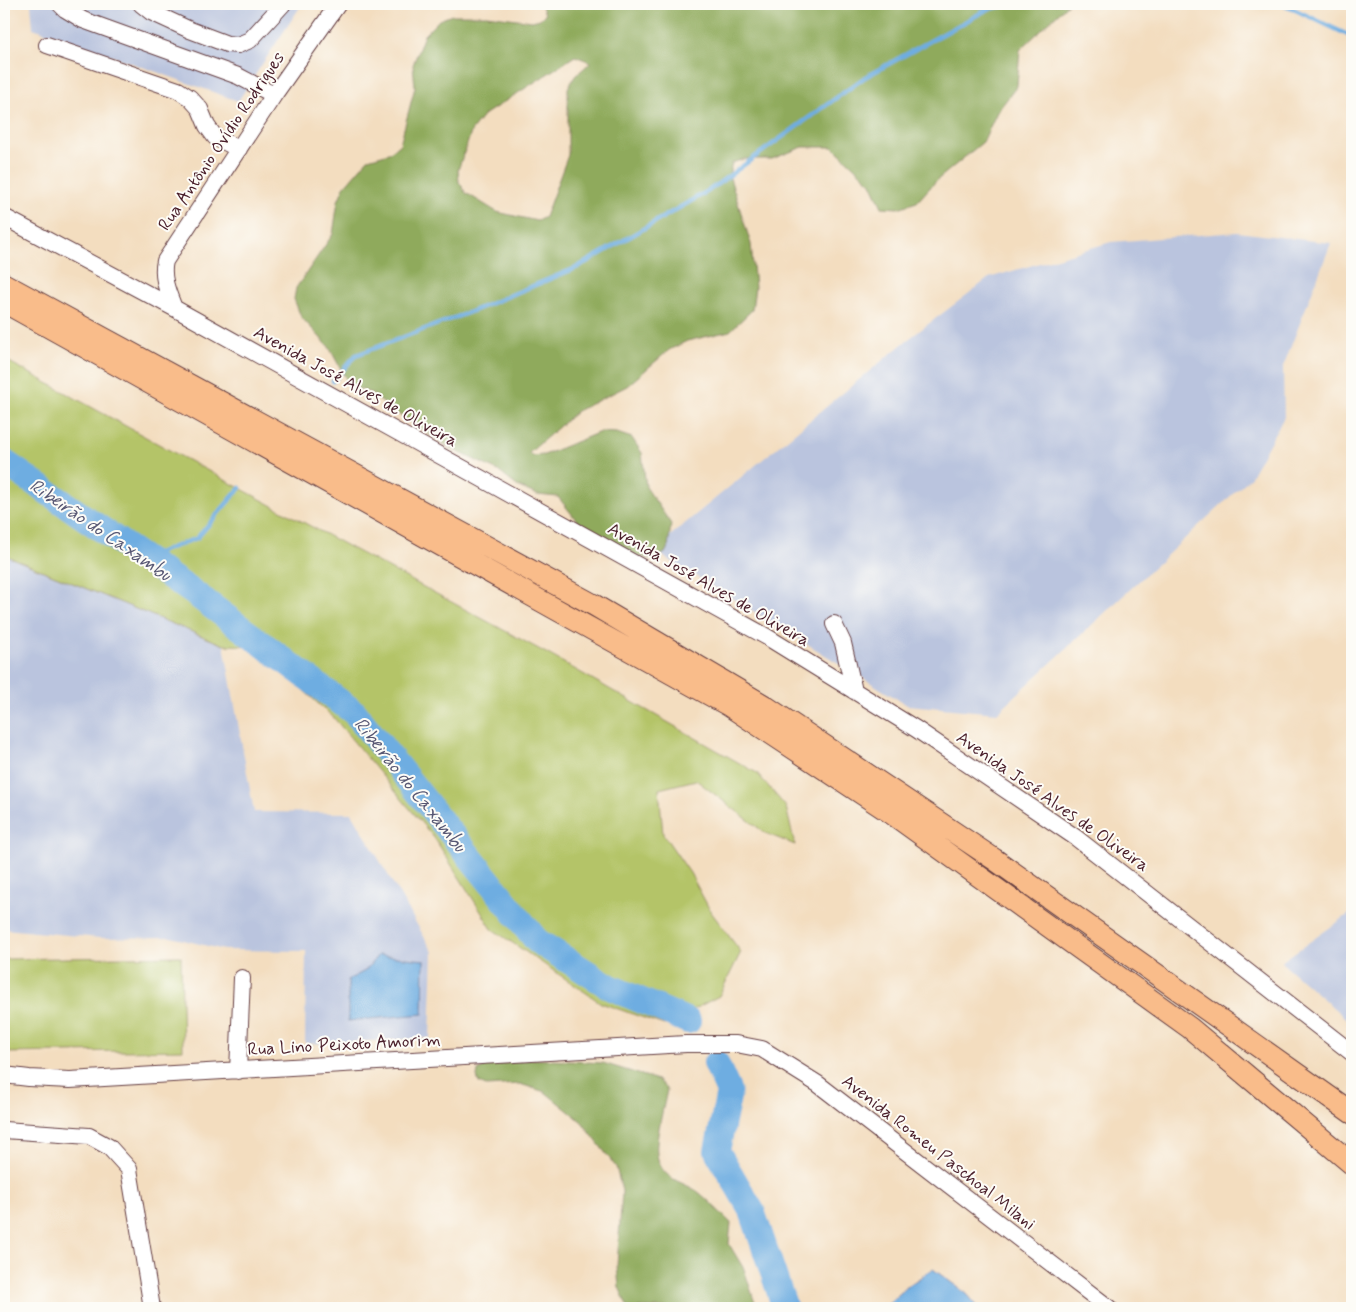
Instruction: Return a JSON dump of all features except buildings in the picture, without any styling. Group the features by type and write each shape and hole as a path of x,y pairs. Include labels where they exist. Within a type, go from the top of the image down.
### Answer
{"main road":[{"path":"4,284 594,605 765,706 994,859 1352,1113"},
{"path":"4,302 728,705 891,813 1190,1028 1352,1164"}],"street":[{"path":"60,4 64,9 83,20 238,76 274,95"},
{"path":"141,4 151,12 190,30 227,44 238,45 250,40 283,4"},
{"name":"Rua Antônio Ovídio Rodrigues","path":"174,308 163,269 165,261 274,95 338,4"},
{"path":"47,45 178,90 200,108 207,126 215,137 239,149"},
{"name":"Avenida José Alves de Oliveira","path":"4,217 174,308 767,637 916,729 1075,837 1352,1053"},
{"path":"834,624 843,643 854,691"},
{"path":"238,1071 242,978"},
{"name":"Rua Lino Peixoto Amorim","path":"4,1075 70,1080 686,1044"},
{"name":"Avenida Romeu Paschoal Milani","path":"686,1044 736,1044 762,1049 818,1084 1109,1308"},
{"path":"4,1130 89,1136 109,1147 129,1169 152,1308"}],"shaded area":[{"path":"31,4 302,4 238,101 33,28"},
{"path":"1237,232 1331,243 1283,367 1284,417 1250,478 997,713 907,705 653,550 906,341 989,278 1111,242"},
{"path":"4,555 224,645 254,812 352,813 433,952 430,1038 305,1044 306,951 224,950 171,937 100,938 4,929"},
{"path":"1352,912 1352,1024 1281,962"}],"green space":[{"path":"4,4 7,4 4,97"},
{"path":"541,4 1068,4 1020,50 1017,86 997,112 983,142 936,181 917,202 898,208 882,207 871,183 833,147 803,147 772,159 744,159 732,163 729,175 751,244 755,287 752,310 730,331 687,341 669,350 627,386 577,411 529,453 532,456 544,455 600,432 617,433 632,438 642,453 646,487 671,524 668,547 665,553 654,559 639,557 615,547 579,523 558,497 537,495 517,486 498,471 452,449 392,410 371,393 350,386 329,347 301,317 294,299 296,288 333,234 338,201 344,187 368,159 389,153 400,144 415,87 413,65 424,35 439,20 452,15 487,15 532,21 540,19 545,14","holes":["575,56 591,62 575,76 568,88 568,155 545,217 537,221 497,212 466,193 459,182 458,170 472,130 484,115"]},
{"path":"4,359 548,654 757,773 786,807 795,845 765,833 696,780 659,789 663,834 690,873 711,912 741,952 719,996 664,1025 601,1003 492,929 435,839 334,718 255,646 224,645 4,555"},
{"path":"181,956 183,1050 4,1053 4,959"},
{"path":"534,1059 603,1063 658,1080 667,1090 657,1140 659,1163 667,1174 697,1191 731,1223 729,1244 744,1269 754,1300 760,1308 628,1308 619,1287 617,1266 622,1191 616,1167 582,1122 545,1092 520,1084 486,1086 479,1083 478,1071 486,1066"}],"water":[{"path":"378,955 424,960 423,1014 348,1021 348,980 365,971"},
{"path":"933,1269 967,1294 979,1308 896,1308 888,1304 909,1285"}],"waterway":[{"path":"333,381 356,355 470,312 576,268 708,191 865,77 988,9 1012,4"},
{"path":"1283,4 1352,37"},
{"name":"Ribeirão do Caxambu","path":"4,462 194,593 355,713 537,941 610,987 688,1021"},
{"path":"144,558 197,538 240,488"},
{"name":"Ribeirão do Caxambu","path":"716,1063 729,1092 717,1151 752,1211 785,1308"}]}
